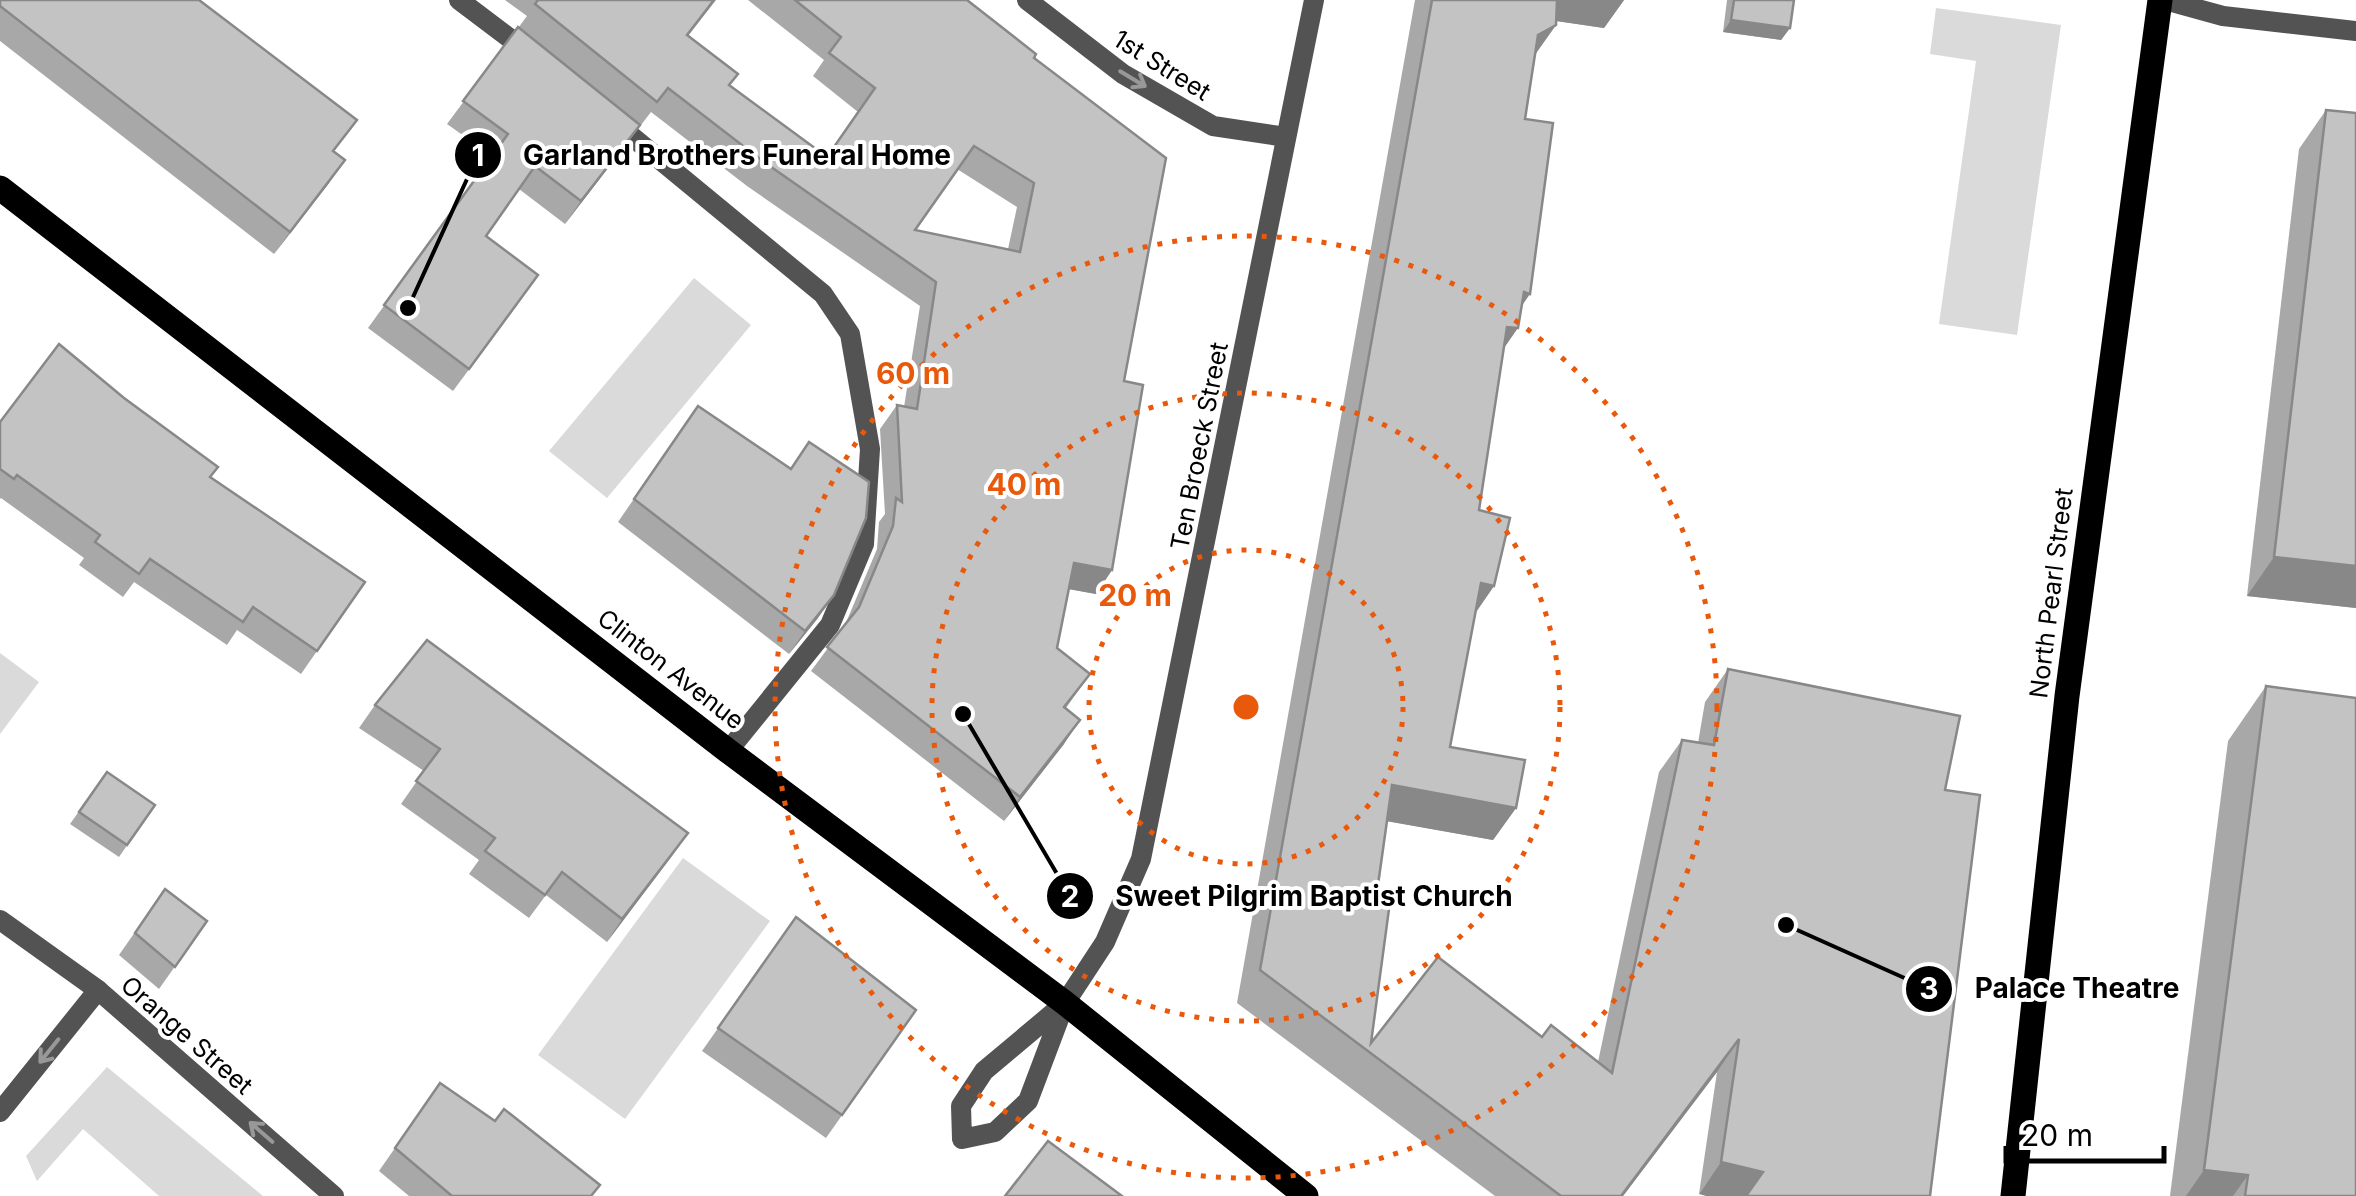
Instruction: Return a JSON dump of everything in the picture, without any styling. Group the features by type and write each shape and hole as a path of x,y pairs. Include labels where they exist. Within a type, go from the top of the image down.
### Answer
{"main road":[{"name":"North Pearl Street","path":"2013,1196 2067,696 2162,0"},
{"name":"Clinton Avenue","path":"0,188 728,752 1065,1004 1306,1196"}],"street":[{"path":"459,0 551,70"},
{"name":"1st Street","path":"1027,0 1123,74 1213,126 1286,138"},
{"name":"Ten Broeck Street","path":"1065,1004 1106,942 1141,859 1314,0"},
{"path":"2162,0 2224,16 2356,31"},
{"path":"596,107 823,294 850,334 870,449 864,544 830,625 728,752"},
{"name":"Orange Street","path":"0,920 98,990 334,1196"},
{"path":"0,1112 98,990"},
{"path":"1065,1004 1028,1101 995,1132 962,1140 961,1106 984,1070 1065,1004"}],"shaded area":[{"path":"1936,8 2061,25 2017,335 1939,324 1976,61 1930,54"},
{"path":"694,278 751,325 607,498 549,451"},
{"path":"0,653 39,682 0,734"},
{"path":"683,858 770,921 625,1119 538,1055"},
{"path":"107,1067 263,1196 159,1196 83,1129 37,1181 26,1156"}],"building":[{"path":"0,0 199,0 357,120 333,151 345,160 290,232 0,6"},
{"path":"538,0 714,0 687,35 738,74 729,85 827,157 875,88 829,53 841,37 795,0 967,0 1036,54 1034,58 1166,158 1124,381 1143,385 1112,570 1074,563 1057,648 1090,674 1064,707 1080,720 1020,797 827,647 859,607 893,526 896,498 902,502 897,405 917,409 936,282 764,162 668,88 657,102 535,4","holes":["974,146 1034,183 1020,252 915,230"]},
{"path":"1432,0 1557,0 1556,25 1538,35 1525,119 1553,123 1530,294 1524,292 1518,328 1507,327 1479,510 1510,518 1494,586 1481,583 1450,747 1525,760 1516,808 1392,785 1377,892 1391,894 1371,1043 1438,957 1542,1037 1551,1025 1612,1073 1682,740 1714,745 1728,669 1960,716 1945,790 1980,795 1930,1196 1746,1196 1763,1172 1721,1162 1739,1039 1621,1196 1561,1196 1260,970"},
{"path":"1734,0 1794,0 1790,28 1731,20"},
{"path":"518,27 640,125 581,201 535,166 486,236 538,275 469,369 384,305 508,134 463,101"},
{"path":"2326,110 2356,113 2356,566 2274,557"},
{"path":"59,344 218,467 210,477 365,582 317,651 253,607 243,622 150,559 139,574 95,542 100,535 17,475 14,479 0,469 0,422"},
{"path":"698,406 791,469 809,442 869,482 866,518 834,595 805,631 634,499"},
{"path":"427,640 688,833 622,919 562,872 545,895 485,851 495,838 416,781 440,749 375,705"},
{"path":"2266,686 2356,698 2356,1196 2245,1196 2248,1175 2204,1170"},
{"path":"107,772 155,805 127,845 79,812"},
{"path":"165,889 207,921 175,967 135,933"},
{"path":"796,917 916,1010 842,1115 718,1028"},
{"path":"440,1083 495,1121 504,1109 600,1185 591,1196 452,1196 395,1148"},
{"path":"1048,1141 1122,1196 1005,1196"}],"place":[{"name":"Garland Brothers Funeral Home","path":"408,308"},
{"name":"Sweet Pilgrim Baptist Church","path":"963,714"},
{"name":"Palace Theatre","path":"1786,925"}]}
